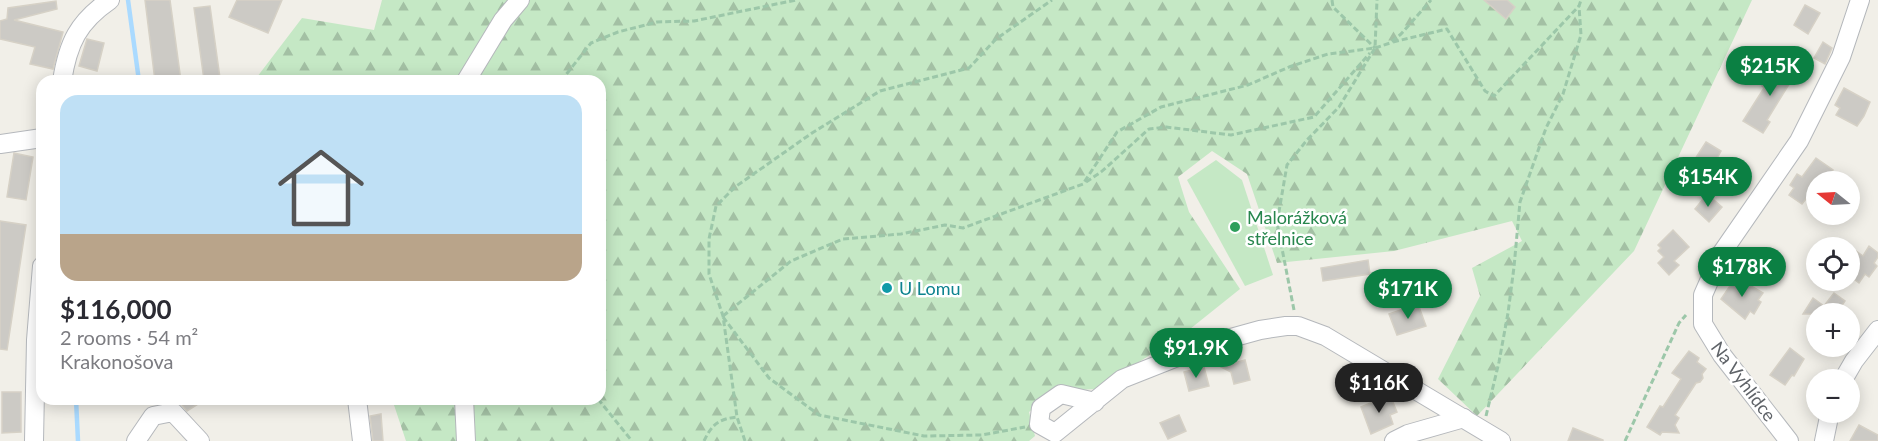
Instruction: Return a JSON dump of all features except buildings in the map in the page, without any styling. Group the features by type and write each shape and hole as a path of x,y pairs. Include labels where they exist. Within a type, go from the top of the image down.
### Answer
{"street":[{"path":"64,75 74,35 91,6 110,0"},
{"path":"470,75 503,20 520,0"},
{"name":"Na Vyhlídce","path":"1789,441 1722,355 1703,324 1703,295 1720,254 1799,141 1841,57 1860,0"},
{"path":"0,144 36,139"},
{"path":"1095,402 1061,394 1041,408 1039,424 1054,433 1095,402 1122,379 1213,344 1260,330 1298,326 1325,336 1501,441"},
{"path":"1849,369 1878,330"},
{"path":"34,441 36,340"},
{"path":"358,405 362,441"},
{"path":"464,405 466,441"},
{"path":"136,441 153,416 173,412 200,441"},
{"path":"1394,441 1408,434 1464,418"},
{"path":"1824,441 1828,423"}],"path":[{"path":"566,75 591,43 618,32 657,22 694,21 796,0"},
{"path":"745,441 737,417 723,316 709,274 709,239 716,206 735,187 812,134 880,92 969,68 996,39 1052,0"},
{"path":"1332,0 1333,7 1375,48"},
{"path":"1298,326 1277,223 1287,165 1339,107 1375,48 1377,0"},
{"path":"1390,43 1431,0"},
{"path":"1483,430 1508,313 1520,202 1546,128 1563,94 1573,61 1581,34 1579,6 1581,0"},
{"path":"1083,184 1117,132 1161,107 1248,85 1289,67 1328,54 1375,48 1447,29 1485,91 1494,96 1579,6"},
{"path":"723,316 791,261 843,239 901,234 945,225 963,228 1083,184 1101,172 1149,129 1166,127 1231,135 1314,117 1375,48"},
{"path":"1625,441 1679,323 1703,295"},
{"path":"723,316 769,378 819,415 924,436 982,435 1039,424"},
{"path":"603,405 632,441"},
{"path":"704,441 708,431 722,419 737,417"},
{"path":"982,435 982,441"}],"green space":[{"path":"382,0 1752,0 1634,251 1477,416 1438,379 1480,296 1472,268 1522,241 1512,221 1394,251 1277,263 1247,174 1212,151 1178,177 1189,212 1240,289 1180,337 1152,337 1153,353 1097,389 1055,391 1029,412 1035,436 1029,441 406,441 394,405 606,405 606,75 259,75 302,18 374,30"},
{"name":"Malorážková střelnice","path":"1216,160 1242,180 1273,275 1245,286 1187,180"}],"waterway":[{"path":"128,0 138,75"},
{"path":"76,405 78,441"}],"place":[{"name":"Malorážková střelnice","path":"1235,227"},
{"name":"U Lomu","path":"887,288"}]}
